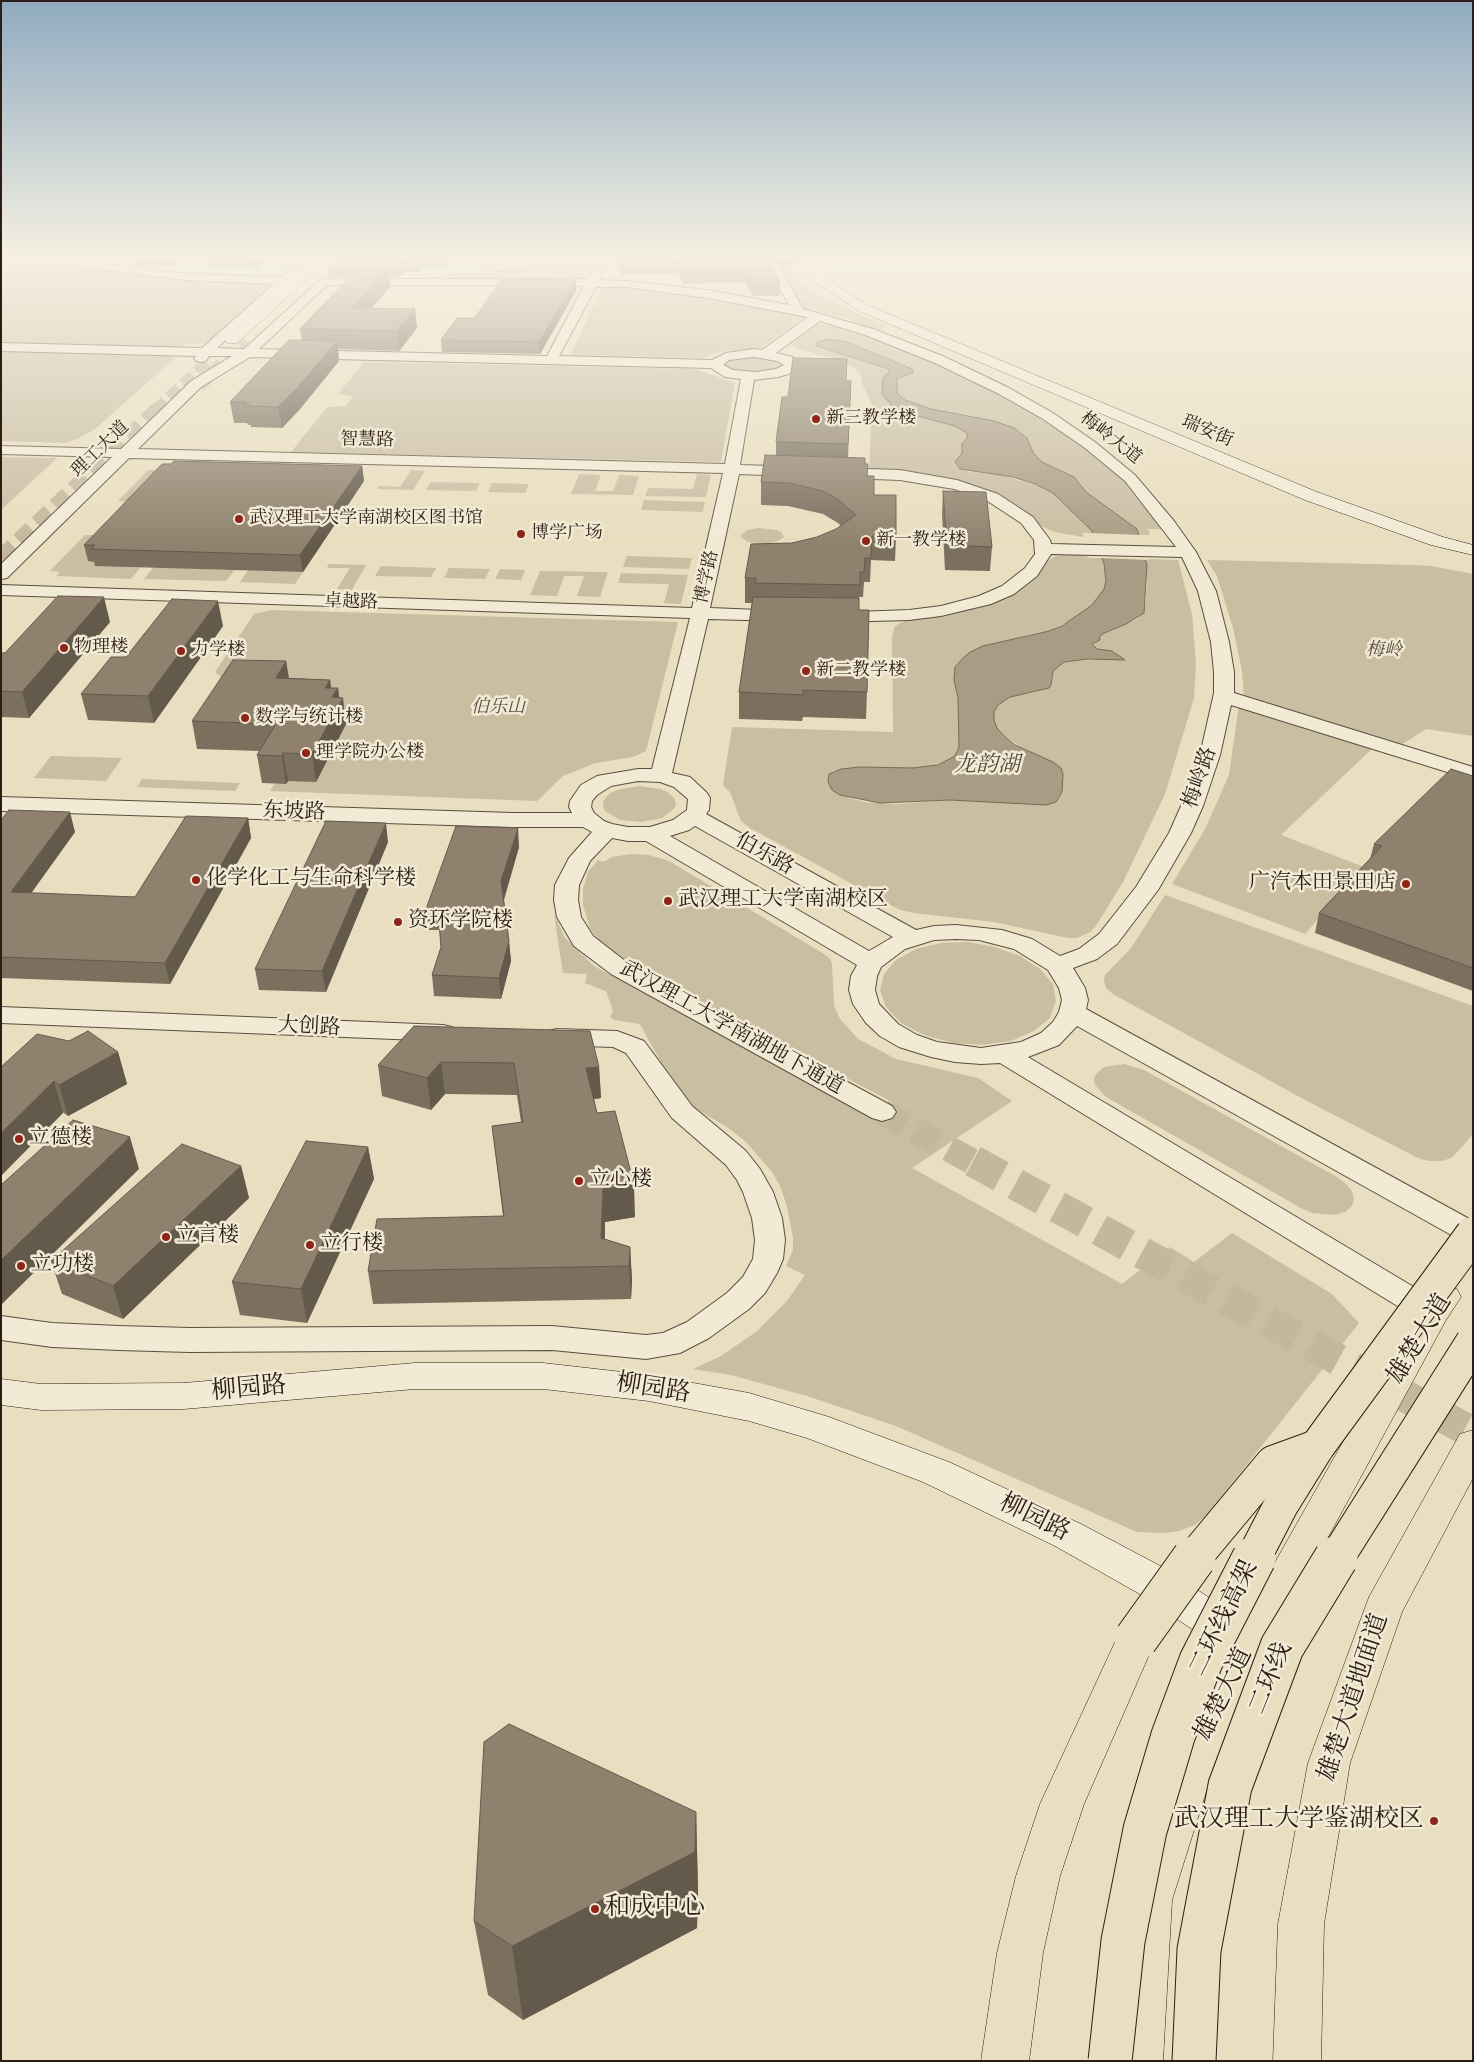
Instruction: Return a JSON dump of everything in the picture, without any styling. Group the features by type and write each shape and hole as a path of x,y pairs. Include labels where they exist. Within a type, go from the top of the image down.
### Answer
{"main road":[{"name":"瑞安街","path":"973,354 1311,496 1437,541 1473,550"},
{"name":"瑞安街","path":"989,354 1365,510 1437,536 1473,546"},
{"name":"二环线高架","path":"1110,2061 1123,1940 1145,1830 1173,1736 1202,1661 1281,1505 1317,1447 1473,1234"},
{"name":"雄楚大道","path":"1138,2061 1149,1900 1196,1755 1249,1645 1433,1313 1473,1260"},
{"name":"二环线","path":"1194,2061 1199,1950 1230,1786 1282,1648 1335,1560 1473,1342"},
{"name":"柳园路","path":"1,1392 41,1397 184,1396 415,1376 543,1376 648,1388 748,1407 816,1427 945,1476 1068,1535 1152,1581 1249,1645"},
{"name":"雄楚大道地面道","path":"1297,2061 1301,1924 1329,1764 1383,1609 1473,1444"},
{"path":"1005,2061 1020,1953 1038,1876 1062,1804 1136,1639 1203,1545 1273,1463 1317,1447"}],"street":[{"name":"理工大道","path":"1,574 195,373 204,354"},
{"name":"理工大道","path":"1,557 196,384 238,354"},
{"path":"427,354 551,360 716,364 722,358 736,355 759,354"},
{"path":"551,360 554,354"},
{"path":"716,364 719,369 726,373 748,376 772,375 791,365 788,360 767,354"},
{"name":"梅岭大道","path":"924,354 1004,391 1048,416 1090,445 1130,478 1185,548"},
{"name":"博学路","path":"661,776 732,469 748,376"},
{"name":"智慧路","path":"1,450 900,475 957,485 992,497 1016,511 1036,529 1043,544"},
{"path":"1043,544 1185,548"},
{"name":"卓越路","path":"1,590 700,614 872,617 909,615 956,608 985,600 1008,590 1031,572 1040,560 1043,544"},
{"name":"梅岭路","path":"1057,965 1080,958 1096,949 1112,934 1146,890 1180,833 1192,806 1210,754 1223,696 1224,672 1217,627 1203,580 1185,548"},
{"path":"1223,696 1473,774"},
{"path":"627,776 661,776 682,782 695,792 700,804 694,816 681,825 651,834 628,834 593,821 580,808 584,796 589,790 605,781 627,776"},
{"name":"东坡路","path":"1,796 504,813 593,821"},
{"name":"东坡路","path":"1,804 593,821"},
{"name":"伯乐路","path":"694,816 913,938"},
{"name":"武汉理工大学南湖地下通道","path":"593,821 580,858 567,885 566,900 569,918 583,941 620,969 882,1112"},
{"name":"伯乐路","path":"651,834 871,963"},
{"path":"956,932 987,934 1023,944 1057,965 1066,976 1072,988 1074,1000 1072,1012 1064,1026 1050,1039 1030,1048 1005,1054 981,1056 947,1052 908,1041 875,1018 866,1004 862,990 864,976 871,963 882,953 896,944 934,934 956,932"},
{"path":"1072,1012 1473,1234"},
{"name":"大创路","path":"1,1016 463,1034"},
{"path":"1,1328 52,1335 136,1339 552,1338 646,1347 669,1344 698,1330 722,1315 754,1285 768,1259 770,1240 767,1218 750,1176 736,1158 682,1112 635,1047 617,1039 530,1036"},
{"path":"1005,1054 1433,1313"}],"green space":[{"path":"1,354 95,354 170,356 175,358 95,429 77,439 65,443 1,441"},
{"path":"570,354 714,354 702,358"},
{"path":"816,354 840,354 889,369 882,394 889,403 906,413 955,426 967,433 967,438 962,444 962,453 956,459 955,464 960,469 970,472 1002,475 1045,488 1083,520 1094,533 1083,533 1083,537 1054,532 1037,524 1004,499 869,471 872,405 863,386 860,373 845,362"},
{"path":"876,354 916,354 1011,399 1069,436 1104,462 1130,487 1164,529 1148,529 1150,535 1139,535 1137,529 1086,492 1074,477 1042,462 1034,454 1030,442 1021,433 920,406 905,400 897,393 897,379 912,369"},
{"path":"767,357 783,364 783,366 768,373 734,371 724,366 729,359"},
{"path":"364,362 696,369 735,383 721,462 291,452 327,407 346,406 353,396 338,394"},
{"path":"1,457 57,458 1,510"},
{"path":"148,470 157,470 144,502 118,501"},
{"path":"411,470 425,471 413,490 377,489 379,486 400,487"},
{"path":"579,474 601,475 595,491 613,491 619,475 639,476 633,495 571,494"},
{"path":"697,474 711,475 706,497 645,496 648,488 693,489"},
{"path":"431,482 480,483 476,491 426,490"},
{"path":"492,483 529,484 525,493 488,492"},
{"path":"644,500 705,502 703,512 641,510"},
{"path":"758,528 777,530 784,537 767,544 748,542 741,537 747,530"},
{"path":"85,535 112,535 99,562 141,567 131,579 56,576 60,572 50,571"},
{"path":"1067,553 1086,553 1088,558 1102,558 1106,581 1104,589 1092,605 1074,619 1049,631 1026,635 954,680 958,698 959,747 955,756 938,765 914,768 860,767 833,771 840,795 864,802 897,804 950,800 1051,804 1030,753 1005,737 997,728 994,712 998,705 1010,697 1049,688 1053,671 1064,662 1098,659 1116,653 1097,649 1092,644 1102,634 1137,619 1146,601 1146,559 1178,560 1192,614 1196,663 1194,698 1165,794 1123,882 1096,926 1090,932 1077,938 1068,938 994,922 900,910 750,828 741,821 730,792 723,785 732,727 893,732 892,637 895,626 904,621 944,616 991,604 1013,594 1033,578 1047,561"},
{"path":"627,556 692,558 689,569 623,567"},
{"name":"梅岭","path":"1207,560 1431,566 1473,574 1473,736 1426,729 1398,747 1244,698 1242,671 1233,628 1217,576"},
{"path":"329,564 366,565 352,590 337,589 350,568 327,568"},
{"path":"381,566 436,568 431,577 375,576"},
{"path":"154,567 235,570 226,581 144,579"},
{"path":"449,568 490,569 485,579 444,578"},
{"path":"500,569 525,570 521,580 495,579"},
{"path":"248,570 303,572 295,584 240,582"},
{"path":"540,571 608,572 600,597 577,596 584,576 564,576 557,596 530,595"},
{"path":"621,573 688,575 681,604 664,603 669,584 618,583"},
{"name":"伯乐山","path":"271,610 678,622 646,751 633,757 596,763 563,776 537,801 270,791 275,783 286,784 288,781 224,680 215,672 254,614"},
{"path":"1239,704 1375,746 1281,835 1364,867 1305,934 1172,884 1205,829 1229,775"},
{"path":"51,756 122,758 106,781 34,778"},
{"path":"142,779 240,783 235,791 137,787"},
{"path":"639,786 661,789 669,793 676,803 675,808 662,818 641,822 620,820 605,811 603,806 604,800 609,794 617,790"},
{"path":"631,854 649,855 669,861 824,954 830,959 832,964 834,1006 840,1019 858,1039 896,1059 978,1078 1012,1101 912,1168 1122,1284 1170,1247 1194,1262 1232,1233 1332,1294 1359,1323 1207,1515 1195,1525 1179,1531 1163,1533 1137,1532 896,1426 807,1396 731,1375 693,1369 721,1356 756,1332 787,1301 805,1275 786,1266 793,1250 793,1238 787,1206 780,1186 772,1172 746,1142 727,1127 696,1109 674,1086 640,1024 614,1020 610,1017 613,1011 606,991 585,983 587,974 563,973 554,914 565,938 594,966 873,1119 894,1103 638,968 600,942 590,928 583,905 583,889 588,872 598,860 603,862 612,857"},
{"path":"1165,895 1473,1006 1473,1134 1451,1158 1442,1161 1429,1161 1418,1158 1307,1101 1113,994 1106,988 1105,975 1131,948"},
{"path":"968,942 995,947 1020,956 1040,969 1053,984 1056,1001 1050,1018 1034,1031 1011,1041 983,1045 953,1043 924,1035 901,1023 886,1007 880,990 884,974 896,960 916,949 941,943"},
{"path":"1124,1064 1144,1070 1337,1177 1352,1191 1354,1199 1352,1206 1345,1212 1335,1215 1312,1213 1106,1097 1095,1085 1094,1078 1104,1067"}],"water":[{"name":"龙韵湖","path":"842,354 876,354 912,369 914,372 897,379 897,393 905,400 931,409 994,421 1014,428 1027,438 1034,454 1042,462 1074,477 1086,492 1137,529 1147,565 1144,613 1126,624 1102,634 1099,638 1100,640 1092,644 1097,649 1112,651 1125,660 1088,659 1064,662 1053,671 1049,688 1010,697 998,705 994,712 997,728 1005,737 1015,745 1053,762 1061,768 1063,774 1062,792 1056,802 1046,805 950,800 880,803 840,795 832,790 829,784 829,774 841,769 860,767 913,768 938,765 955,756 959,747 958,698 954,680 955,667 970,652 983,646 1049,631 1062,626 1092,605 1104,589 1106,581 1104,564 1092,531 1053,493 1035,484 1013,477 960,469 955,462 962,453 962,444 967,438 967,433 955,426 906,413 893,407 882,394 883,378 889,372 889,369"}],"pier":[{"path":"1091,533 1142,535 1148,560 1099,558"}],"building":[{"path":"275,354 326,354 278,407 248,406 249,404 244,404 246,402 230,402"},
{"name":"新三教学楼","path":"793,358 847,359 846,381 851,381 848,444 776,442 782,397 788,397"},
{"path":"765,455 865,458 865,464 868,464 867,476 874,476 874,495 896,495 896,537 872,536 871,558 865,558 864,572 860,572 860,585 755,583 756,578 745,578 751,544 792,543 817,537 836,529 856,515 839,500 823,491 789,483 761,482"},
{"name":"武汉理工大学南湖校区图书馆","path":"174,461 362,466 300,555 91,549 95,545 84,545 162,464 171,464"},
{"path":"943,491 986,492 992,547 947,545"},
{"path":"58,596 104,597 22,692 1,691 1,653 5,653"},
{"name":"新二教学楼","path":"753,597 859,598 859,610 869,610 867,692 803,690 803,695 739,692"},
{"path":"172,599 218,601 148,696 81,694 111,657 126,657"},
{"path":"233,660 286,661 276,678 330,680 325,688 338,688 332,697 343,698 312,754 283,753 282,756 257,755 276,724 192,721"},
{"path":"1451,769 1473,776 1473,968 1319,913 1382,846 1374,844"},
{"name":"化学化工与生命科学楼","path":"9,810 70,812 11,892 135,897 186,816 248,818 165,963 1,957 1,820"},
{"path":"326,821 386,823 322,971 255,969"},
{"path":"456,826 518,828 501,881 509,941 499,978 432,975 441,947 438,910 426,909"},
{"path":"414,1026 590,1031 599,1067 586,1068 597,1113 615,1111 634,1184 603,1189 601,1238 630,1247 629,1266 368,1271 377,1219 504,1216 492,1126 523,1122 514,1063 441,1062 427,1078 378,1065"},
{"path":"88,1031 118,1052 59,1085 54,1081 1,1133 1,1067 37,1034 69,1041"},
{"path":"73,1120 130,1137 1,1260 1,1185"},
{"path":"306,1141 368,1147 301,1289 232,1282"},
{"path":"182,1144 241,1166 113,1286 51,1261"},
{"path":"509,1724 696,1812 695,1852 512,1946 474,1921 484,1742"}],"tunnel":[{"path":"199,386 231,354"},
{"path":"156,411 207,363"},
{"path":"1,558 158,410"},
{"path":"882,1112 975,1163"},
{"path":"973,1161 1473,1433"}],"place":[{"name":"新三教学楼","path":"816,419"},
{"name":"武汉理工大学南湖校区图书馆","path":"239,519"},
{"name":"博学广场","path":"521,534"},
{"name":"新一教学楼","path":"866,541"},
{"name":"物理楼","path":"64,648"},
{"name":"力学楼","path":"181,651"},
{"name":"新二教学楼","path":"806,671"},
{"name":"数学与统计楼","path":"245,718"},
{"name":"理学院办公楼","path":"306,753"},
{"name":"化学化工与生命科学楼","path":"196,880"},
{"name":"广汽本田景田店","path":"1406,884"},
{"name":"武汉理工大学南湖校区","path":"668,901"},
{"name":"资环学院楼","path":"398,922"},
{"name":"立德楼","path":"19,1139"},
{"name":"立心楼","path":"579,1181"},
{"name":"立言楼","path":"166,1237"},
{"name":"立行楼","path":"310,1245"},
{"name":"立功楼","path":"21,1266"},
{"name":"武汉理工大学鉴湖校区","path":"1434,1821"},
{"name":"和成中心","path":"595,1909"}]}
